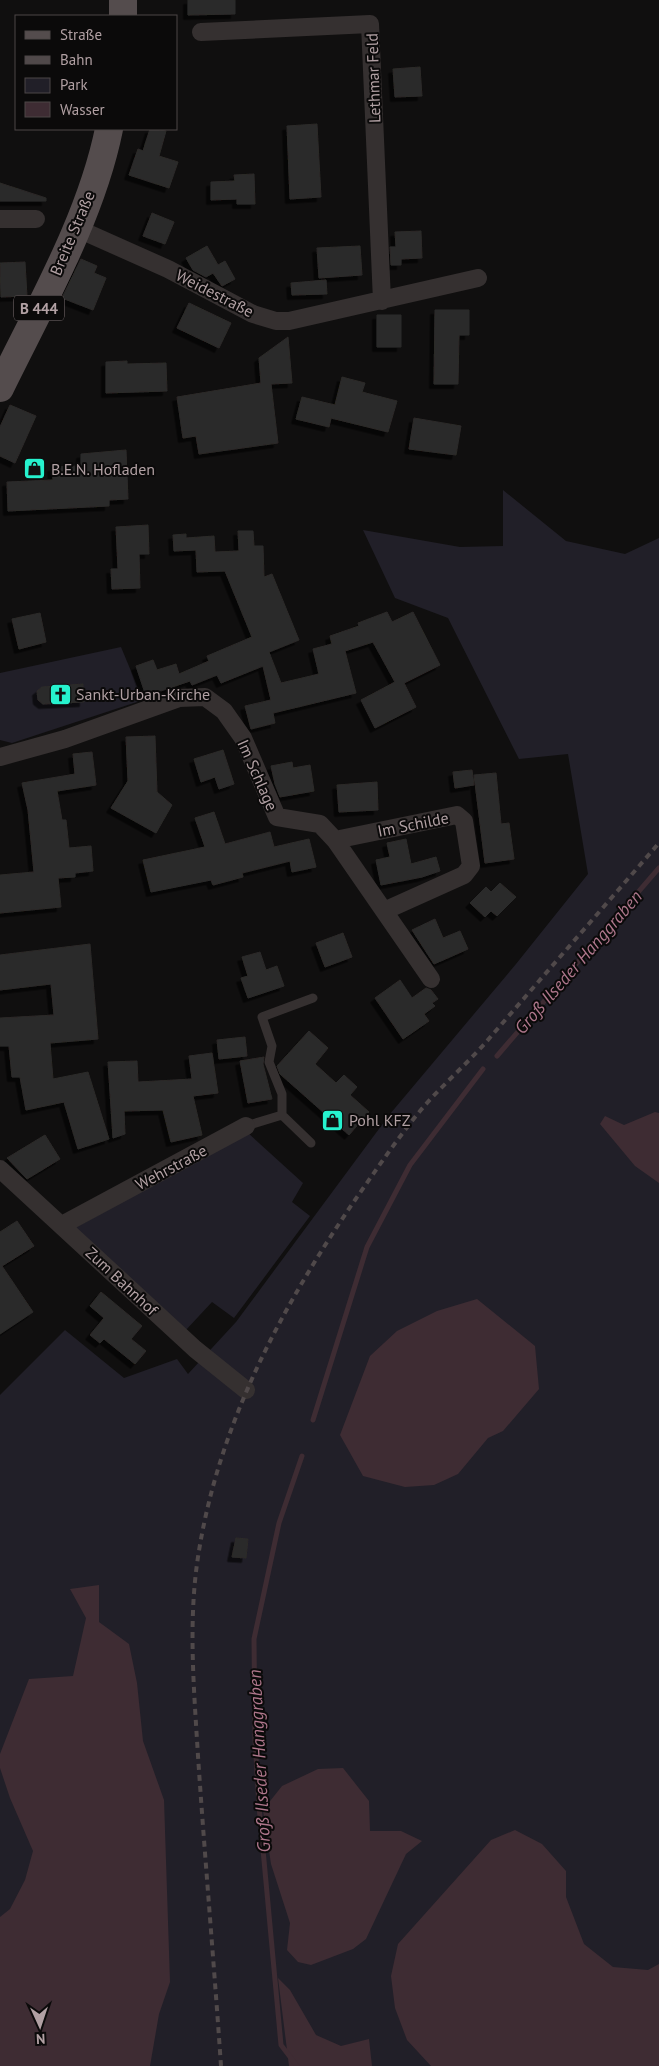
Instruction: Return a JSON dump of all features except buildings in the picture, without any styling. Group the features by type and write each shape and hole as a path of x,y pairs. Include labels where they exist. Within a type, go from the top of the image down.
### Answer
{"main road":[{"path":"123,0 123,15"},
{"name":"Breite Straße","path":"0,388 7,361 76,228 100,165 109,130"}],"street":[{"name":"Lethmar Feld","path":"201,32 370,24 382,301"},
{"path":"0,219 36,219"},
{"name":"Weidestraße","path":"76,228 168,269 253,314 276,321 290,321 478,278"},
{"name":"Im Schlage","path":"0,757 65,739 179,698 205,697 224,711 243,738 277,816 320,824 335,840 431,979"},
{"name":"Im Schilde","path":"335,840 457,815 464,821 471,866 464,875 384,911"},
{"name":"Wehrstraße","path":"62,1226 246,1126"},
{"name":"Zum Bahnhof","path":"0,1169 196,1349 246,1390"}],"lane":[{"path":"312,1143 282,1115 282,1094 269,1062 272,1046 262,1017 313,998"},
{"name":"Wehrstraße","path":"246,1126 282,1115"}],"green space":[{"path":"503,490 566,541 625,554 659,538 659,2066 0,2066 0,1395 65,1330 124,1378 177,1359 188,1374 236,1322 390,1114 516,964 588,874 568,754 519,759 448,618 395,598 363,530 460,547 503,546"},
{"path":"121,647 143,700 12,743 0,740 0,673"},
{"path":"247,1132 303,1183 292,1202 310,1216 234,1318 212,1302 185,1331 75,1228"}],"water":[{"path":"655,1112 659,1113 659,1183 635,1166 600,1124 605,1116 624,1125"},
{"path":"477,1299 535,1346 539,1389 503,1431 488,1438 458,1474 434,1485 405,1487 363,1476 340,1435 370,1356 397,1331 437,1311"},
{"path":"99,1585 99,1622 129,1644 137,1683 143,1741 164,1800 170,1982 159,2014 150,2066 0,2066 0,1917 10,1909 25,1880 33,1851 10,1798 0,1768 0,1754 29,1679 73,1676 86,1618 70,1589"},
{"path":"343,1768 369,1801 370,1831 401,1831 422,1841 406,1854 366,1939 353,1949 311,1965 298,1962 287,1950 290,1923 271,1864 263,1810 282,1786 318,1769"},
{"path":"515,1830 542,1844 566,1871 566,1897 584,1944 613,1967 648,1970 659,1964 659,2066 431,2066 407,2040 395,2008 391,1976 398,1944 491,1840"},
{"path":"278,1978 290,1990 316,2035 341,2046 369,2039 372,2066 289,2066"}],"waterway":[{"name":"Groß Ilseder Hanggraben","path":"497,1056 659,868"},
{"name":"Groß Ilseder Hanggraben","path":"313,1420 367,1247 410,1165 483,1069"},
{"name":"Groß Ilseder Hanggraben","path":"297,2066 281,2045 259,1806 255,1739 254,1639 279,1523 302,1456"}],"railway":[{"path":"221,2066 198,1756 193,1606 198,1557 207,1508 237,1415 256,1370 302,1283 355,1200 411,1122 471,1059 659,843"}],"place":[{"name":"B.E.N. Hofladen","path":"35,469"},
{"name":"Sankt-Urban-Kirche","path":"60,694"},
{"name":"Pohl KFZ","path":"333,1120"}]}
